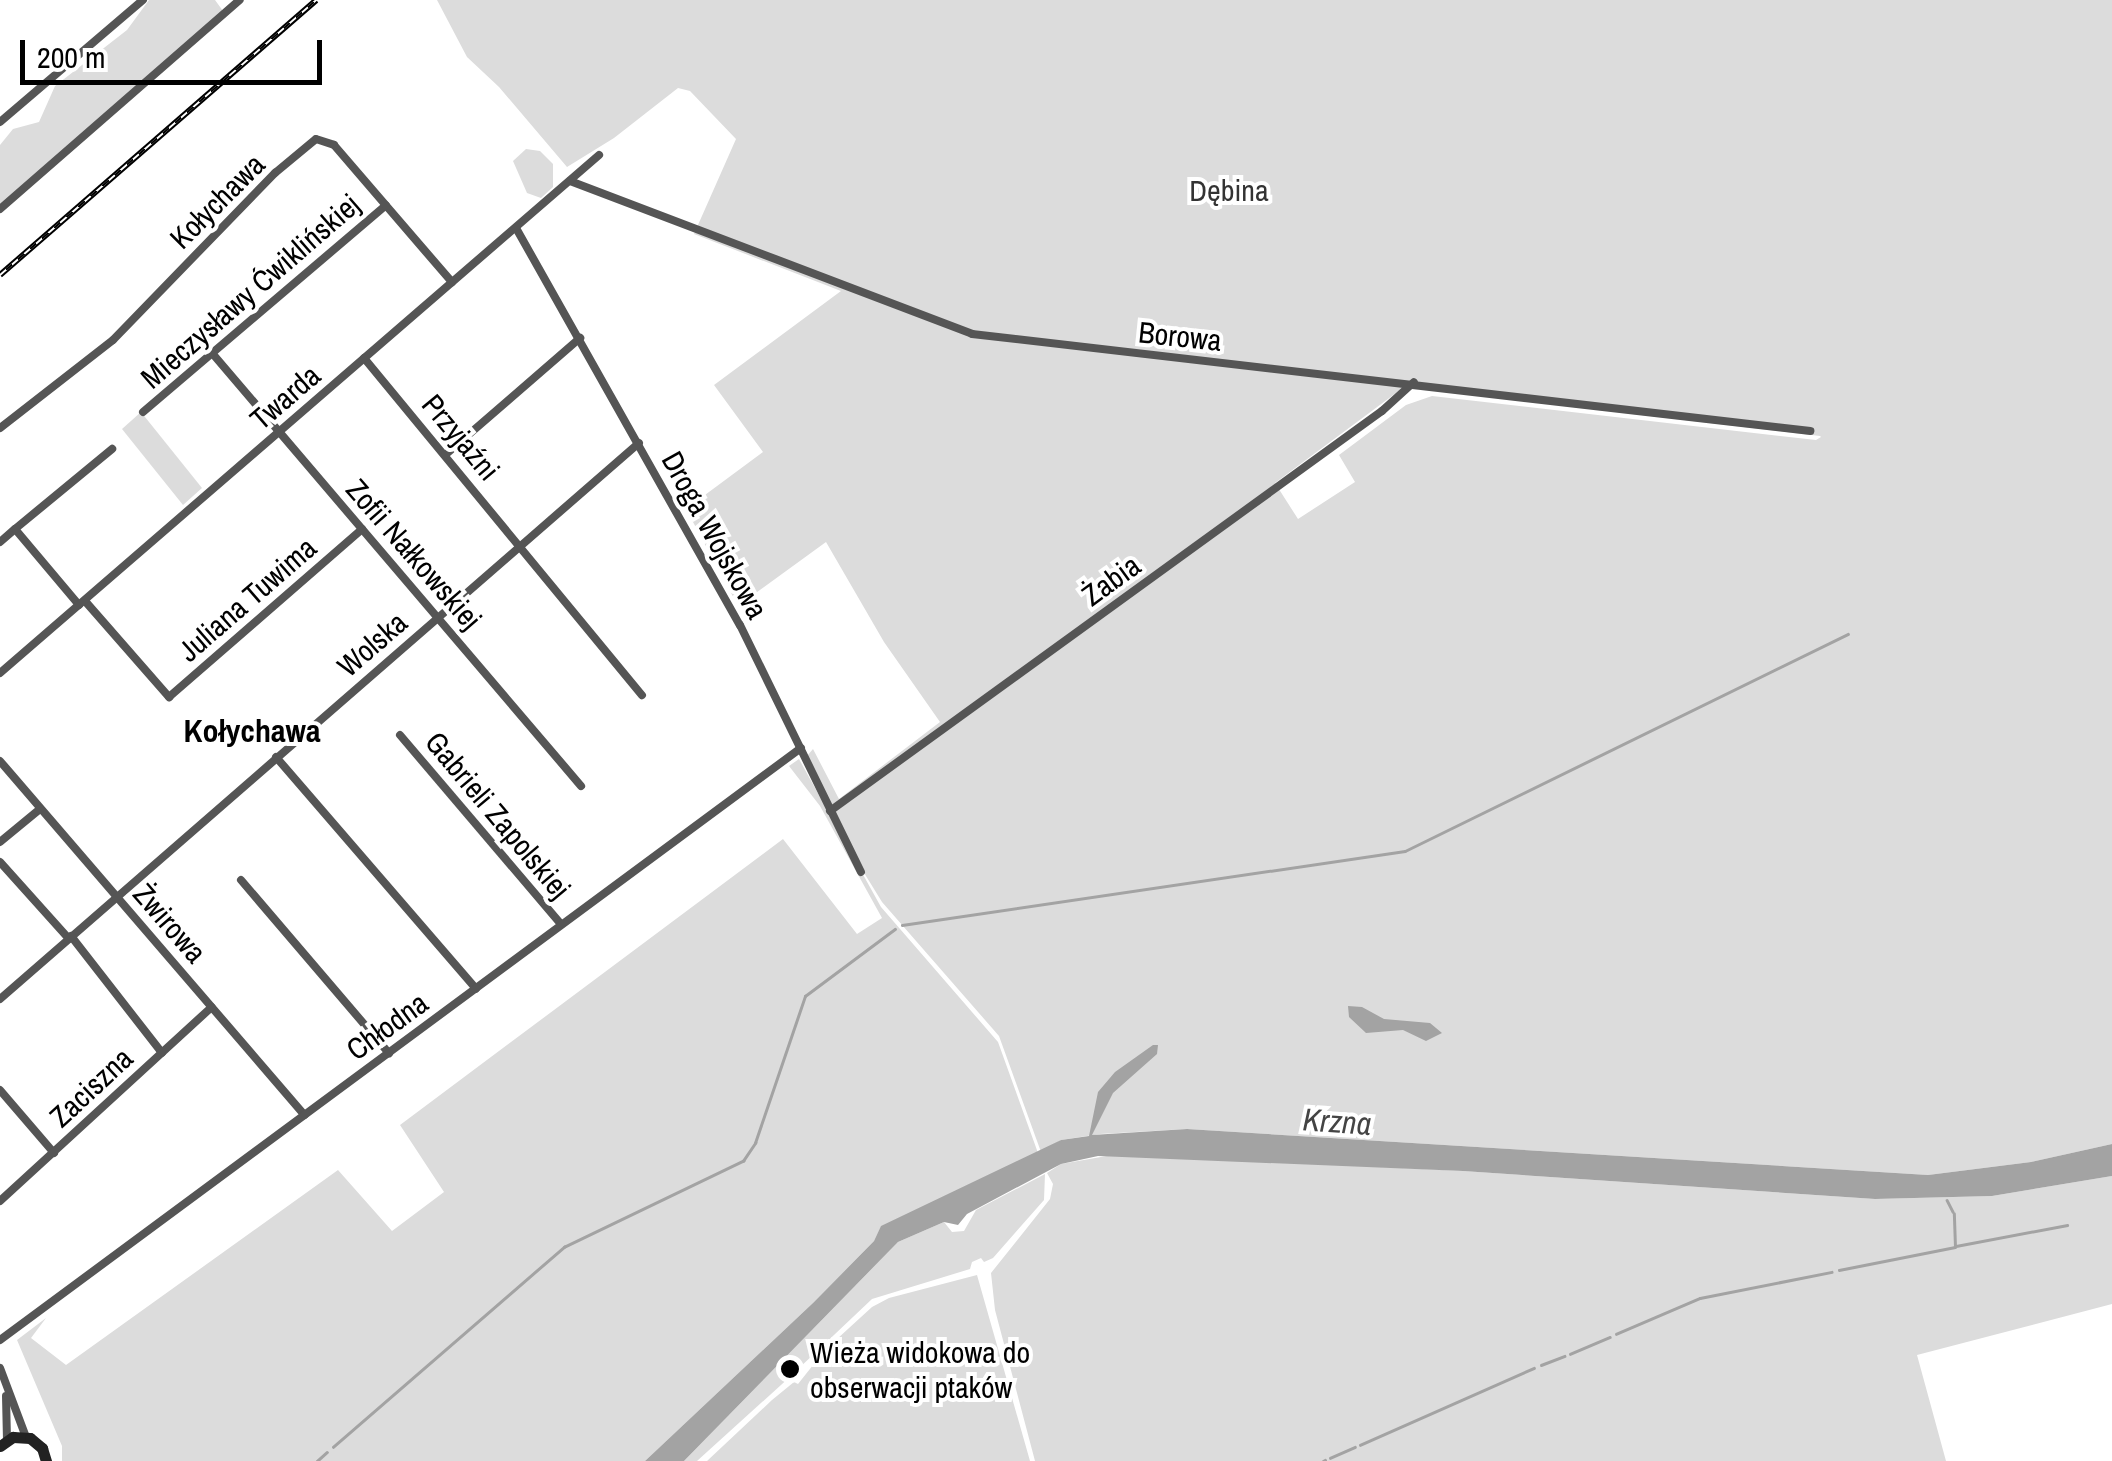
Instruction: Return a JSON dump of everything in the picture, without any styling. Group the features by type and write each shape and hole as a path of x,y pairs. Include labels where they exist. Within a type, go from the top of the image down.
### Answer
{"street":[{"path":"0,122 143,0"},
{"path":"0,209 240,0"},
{"name":"Kołychawa","path":"0,428 112,340 311,141 331,142 452,282"},
{"name":"Twarda","path":"0,673 599,156"},
{"name":"Borowa","path":"570,181 972,334 1414,382 1810,431"},
{"name":"Mieczysławy Ćwiklińskiej","path":"143,412 386,204"},
{"name":"Droga Wojskowa","path":"516,228 740,625 860,872"},
{"path":"445,456 580,338"},
{"name":"Zofii Nałkowskiej","path":"212,353 581,786"},
{"name":"Przyjaźni","path":"364,358 642,695"},
{"name":"Żabia","path":"830,811 1382,411 1414,382"},
{"name":"Wolska","path":"0,999 639,443"},
{"path":"0,542 112,449"},
{"path":"15,529 82,603"},
{"name":"Juliana Tuwima","path":"82,603 169,698 362,529"},
{"name":"Gabrieli Zapolskiej","path":"400,735 561,924"},
{"name":"Chłodna","path":"0,1340 801,748"},
{"path":"276,757 476,989"},
{"name":"Żwirowa","path":"0,762 305,1115"},
{"path":"0,842 40,808"},
{"path":"0,862 70,937 162,1052"},
{"path":"241,880 389,1053"},
{"name":"Zaciszna","path":"0,1201 212,1007"},
{"path":"0,1090 54,1152"},
{"path":"0,1368 26,1437 39,1444 46,1461"},
{"path":"6,1387 3,1443 26,1437"}],"green space":[{"path":"149,0 215,0 223,11 0,205 0,145 13,129 39,122 55,86 127,30"},
{"name":"Dębina","path":"437,0 2112,0 2112,1144 2031,1162 1928,1175 1187,1129 1061,1140 1041,1152 999,1036 882,902 850,850 807,756 813,749 839,799 940,722 884,642 826,542 738,606 686,509 763,452 714,385 841,291 694,234 736,139 690,91 678,88 614,138 567,167 499,87 467,57","holes":["1404,387 1820,436 1816,440 1432,396 1406,405 1339,455 1355,482 1298,519 1275,483"]},
{"path":"526,149 540,151 553,164 553,187 541,198 527,193 513,161"},
{"path":"141,412 202,488 183,505 122,429"},
{"path":"799,759 881,907 998,1042 1038,1153 881,1227 874,1241 814,1302 645,1461 62,1461 62,1446 17,1340 46,1318 31,1338 66,1365 338,1170 392,1231 444,1192 400,1125 783,839 857,934 882,918 820,806 789,766"},
{"path":"1118,1154 1463,1171 1875,1199 1992,1196 2112,1176 2112,1304 1917,1355 1946,1461 1035,1461 995,1310 991,1273 1050,1199 1053,1184 1047,1173 1061,1164"},
{"path":"1045,1174 1044,1200 993,1258 984,1262 981,1258 972,1262 970,1269 872,1299 797,1370 793,1367 792,1375 697,1461 684,1461 898,1242 944,1222 952,1232 964,1231 976,1210"},
{"path":"977,1275 1030,1461 707,1461 772,1400 794,1382 798,1384 825,1350 872,1307 889,1298"}],"shaded area":[{"path":"1348,1006 1362,1007 1384,1019 1430,1023 1442,1033 1426,1041 1403,1030 1366,1033 1349,1017"},
{"path":"1158,1045 1157,1054 1113,1093 1092,1135 1187,1129 1928,1175 2031,1162 2112,1144 2112,1176 1992,1196 1875,1199 1463,1171 1098,1156 1061,1164 967,1214 958,1225 944,1222 898,1242 684,1461 645,1461 814,1302 874,1241 881,1226 1061,1140 1089,1136 1098,1092 1115,1072"}],"waterway":[{"path":"902,925 1405,851 1848,634"},
{"path":"333,1447 564,1247 743,1161 755,1143 805,996 895,929"},
{"path":"1947,1200 1953,1212"},
{"path":"1839,1270 1955,1247 1954,1214"},
{"path":"1956,1246 2067,1225"},
{"path":"1616,1334 1700,1298 1831,1272"},
{"path":"1570,1354 1610,1337"},
{"path":"1541,1365 1564,1356"},
{"path":"1360,1445 1534,1368"},
{"path":"1330,1458 1355,1447"},
{"path":"317,1461 327,1452"}],"railway":[{"path":"0,275 316,0"}],"place":[{"name":"Wieża widokowa do obserwacji ptaków","path":"790,1369"}],"district":[{"name":"Kołychawa","path":"252,731"}],"water label":[{"name":"Krzna","path":"1337,1122"}]}
